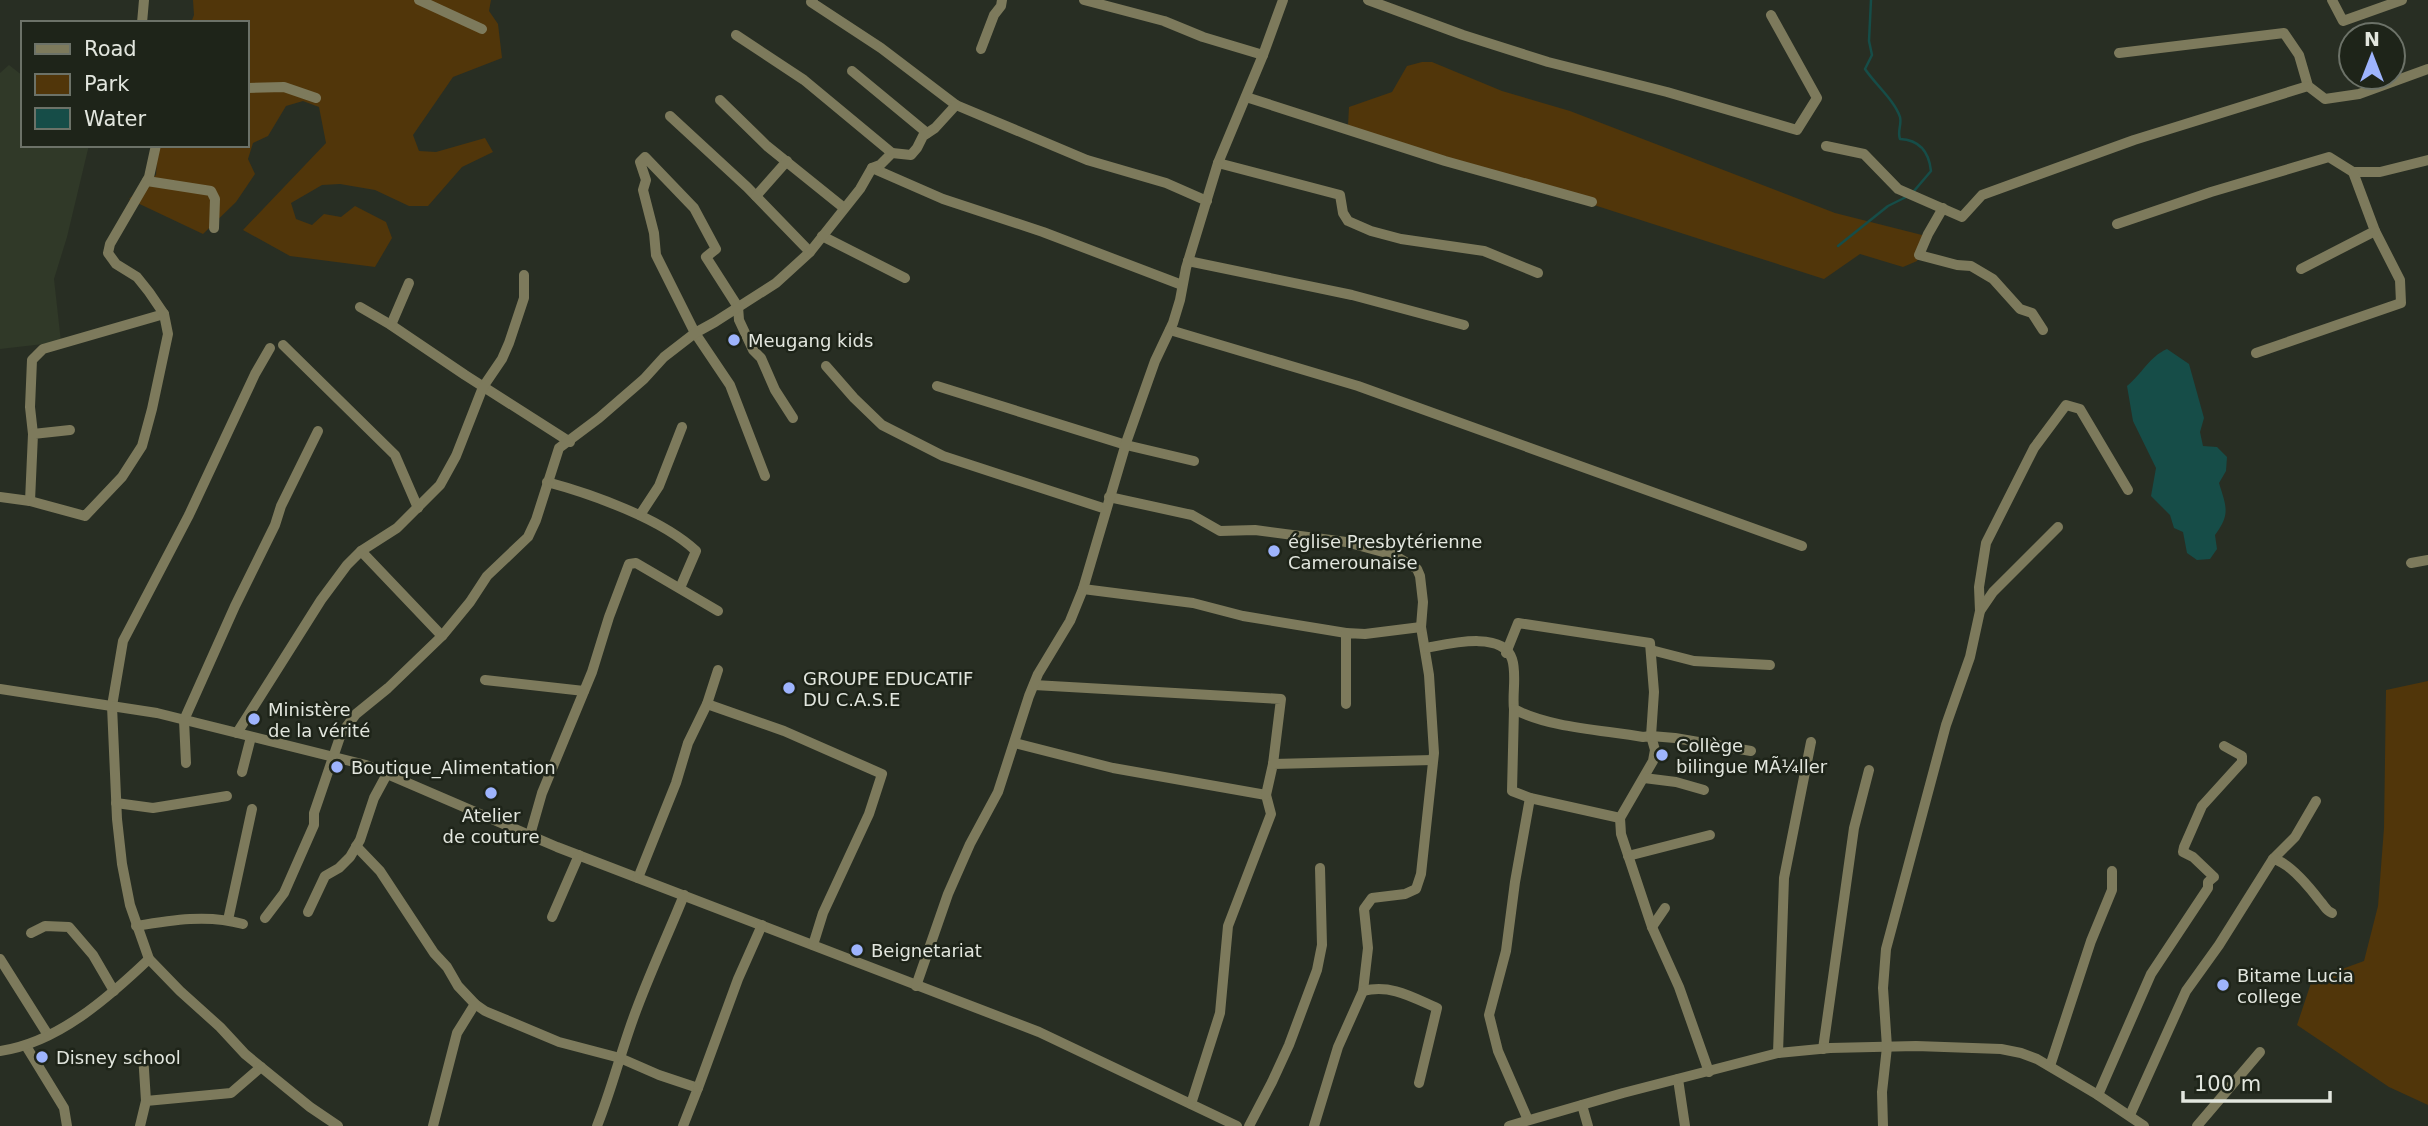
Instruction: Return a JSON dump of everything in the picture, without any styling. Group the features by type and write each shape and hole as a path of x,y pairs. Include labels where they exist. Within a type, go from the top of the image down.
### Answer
{"street":[{"path":"142,21 144,0"},
{"path":"419,0 482,29"},
{"path":"813,0 811,2 881,48 956,105 1087,160 1166,183 1207,201"},
{"path":"981,49 1002,0"},
{"path":"1084,0 1171,24 1203,37 1264,55"},
{"path":"916,986 948,894 970,844 998,792 1021,717 1038,674 1070,621 1083,589 1126,445 1155,361 1170,330 1218,163 1264,55 1283,0"},
{"path":"1368,0 1548,62 1667,92 1797,130 1817,98 1771,15"},
{"path":"2332,0 2343,21 2402,0"},
{"path":"2119,53 2284,33 2299,55 2308,86 2325,99 2359,94 2428,69"},
{"path":"736,35 804,80 892,153 911,155 927,133 956,105"},
{"path":"852,71 927,133"},
{"path":"1826,146 1864,154 1898,189 1962,217 1982,195 2134,140 2308,86"},
{"path":"248,88 284,87 316,98"},
{"path":"1246,97 1445,161 1592,202"},
{"path":"720,100 767,146 844,208"},
{"path":"670,116 756,196 810,251"},
{"path":"0,497 30,501 85,516 122,477 142,446 167,334 164,314 137,277 116,264 108,253 110,244 147,181 156,147"},
{"path":"265,918 284,893 314,825 313,813 341,734 356,714 442,636 487,576 528,537 559,448 644,379 664,357 695,333 776,283 810,251 860,189 872,168 880,165 892,153"},
{"path":"2117,224 2211,192 2329,157 2353,173 2375,231 2400,280 2400,303 2256,353"},
{"path":"765,475 730,385 695,333 655,253 654,233 643,190 646,180 640,162 645,158 694,208 716,249 706,257 738,307 739,320 753,350 761,358 775,390 793,418"},
{"path":"2353,173 2380,172 2428,160"},
{"path":"756,196 787,161"},
{"path":"1218,163 1340,195 1343,213 1348,221 1371,231 1401,239 1484,251 1538,273"},
{"path":"872,168 943,199 1042,232 1182,285"},
{"path":"147,181 211,191 215,199 214,228"},
{"path":"1942,208 1919,255 1971,266 1993,279 2020,309 2032,313 2043,330"},
{"path":"2301,269 2375,231"},
{"path":"822,236 905,278"},
{"path":"1188,261 1352,295 1464,325"},
{"path":"237,733 321,600 347,565 361,551 391,533 440,485 450,468 483,387 509,344 524,298 524,275"},
{"path":"391,325 409,283"},
{"path":"360,307 569,442"},
{"path":"30,501 32,360 43,348 164,314"},
{"path":"1170,330 1358,386 1802,546"},
{"path":"283,345 394,455 418,508"},
{"path":"270,348 255,374 189,515 123,641 111,706 116,803 122,864 136,926 149,959 245,1054 310,1107 338,1126"},
{"path":"826,366 882,425 943,456 1106,509"},
{"path":"937,387 1126,445 1194,461"},
{"path":"1883,1126 1882,1092 1887,1047 1883,988 1886,949 1946,725 1970,657 1980,611 1979,587 1986,543 2034,448 2066,405 2080,409 2128,490"},
{"path":"640,515 659,486 682,427"},
{"path":"33,433 70,430"},
{"path":"186,763 184,720 318,431"},
{"path":"547,482 640,515 684,540 696,551 680,588"},
{"path":"1109,497 1192,516 1220,531 1255,530 1346,542 1394,555 1411,563 1420,576 1423,602 1421,627 1426,648 1433,760 1421,874 1416,889 1405,894 1372,898 1364,909 1368,948 1363,991 1338,1047 1314,1126"},
{"path":"1980,611 1993,592 2059,527"},
{"path":"361,551 442,636"},
{"path":"2411,563 2428,561"},
{"path":"530,835 554,762 584,691 629,564 636,563 718,611"},
{"path":"1083,589 1193,603 1243,616 1346,633 1365,634 1421,627"},
{"path":"1506,653 1518,623 1650,643 1654,692 1651,736 1655,750 1653,761 1620,818 1621,834 1652,927 1679,988 1709,1072"},
{"path":"1346,633 1346,704"},
{"path":"1426,648 1470,641 1501,645 1513,660 1511,791 1530,798 1620,818"},
{"path":"1651,650 1693,661 1770,666"},
{"path":"638,878 718,670"},
{"path":"485,680 584,691"},
{"path":"1034,685 1281,699 1273,764 1266,795 1271,814 1228,926 1220,1013 1191,1104"},
{"path":"0,689 184,720 366,765 579,855 1039,1032 1237,1126"},
{"path":"706,704 784,731 882,774 869,814 823,913 813,945"},
{"path":"1514,709 1579,728 1643,737 1675,738 1751,751"},
{"path":"242,772 251,737"},
{"path":"1778,1053 1784,878 1811,742"},
{"path":"1015,743 1113,768 1266,795"},
{"path":"2098,1095 2151,974 2208,888 2208,882 2214,877 2193,856 2183,852 2202,806 2242,762 2242,756 2224,746"},
{"path":"1273,764 1433,760"},
{"path":"1823,1049 1854,828 1869,770"},
{"path":"308,912 325,876 345,862 356,846 374,798 387,774"},
{"path":"1644,778 1676,782 1704,790"},
{"path":"116,803 153,808 227,796"},
{"path":"1528,1121 1498,1051 1489,1015 1506,951 1530,798"},
{"path":"2130,1115 2186,991 2219,945 2273,859 2295,837 2316,801"},
{"path":"228,920 252,809"},
{"path":"1628,856 1710,835"},
{"path":"356,846 380,871 434,953 475,1004 485,1011 559,1042 620,1058 698,1088"},
{"path":"552,917 579,855"},
{"path":"2273,859 2287,865 2326,910 2332,913"},
{"path":"1249,1126 1289,1045 1317,971 1322,945 1320,869"},
{"path":"2050,1066 2091,941 2112,890 2112,871"},
{"path":"597,1126 647,981 684,895"},
{"path":"1652,927 1665,908"},
{"path":"136,926 202,918 243,924"},
{"path":"683,1126 738,979 762,925"},
{"path":"31,933 45,926 69,927 93,956 114,991"},
{"path":"0,959 48,1035"},
{"path":"0,1051 26,1046 48,1035 114,991 149,959"},
{"path":"1363,991 1376,988 1394,989 1437,1008 1419,1083"},
{"path":"433,1126 457,1033 475,1004"},
{"path":"26,1046 64,1108 67,1126"},
{"path":"1509,1126 1778,1053 1916,1046 2001,1049 2021,1053 2050,1066 2144,1126"},
{"path":"2197,1126 2260,1052"},
{"path":"141,1126 146,1101 143,1054"},
{"path":"146,1101 230,1093 261,1067"},
{"path":"1678,1079 1685,1126"},
{"path":"1582,1105 1588,1126"}],"shaded area":[{"path":"9,65 21,74 21,147 89,147 54,279 61,342 0,349 0,73"}],"green space":[{"path":"193,0 491,0 489,11 498,24 502,58 453,77 413,135 419,151 436,152 485,138 493,152 462,167 428,206 409,206 375,190 340,184 322,185 291,203 296,219 312,225 324,214 341,217 355,206 386,222 392,238 375,267 290,256 243,230 326,143 319,107 303,101 286,106 268,136 253,143 248,159 255,174 236,202 203,234 129,199 156,175 158,147 248,147 248,21 192,21"},
{"path":"1432,62 1502,91 1570,111 1835,213 1926,236 1917,261 1903,267 1860,254 1824,279 1348,126 1349,107 1392,92 1407,66"},
{"path":"2428,681 2428,1105 2389,1087 2297,1025 2312,980 2364,961 2378,906 2384,828 2386,690"}],"water":[{"path":"2167,349 2189,364 2204,418 2200,432 2203,446 2217,447 2227,457 2226,471 2219,483 2226,510 2215,535 2217,549 2210,559 2197,560 2187,553 2183,532 2174,528 2170,515 2151,496 2156,468 2133,421 2127,386 2155,356"}],"waterway":[{"path":"1871,0 1869,41 1872,55 1865,69 1897,111 1900,139 1913,142 1922,148 1930,164 1931,171 1914,191"},
{"path":"1838,246 1888,206 1906,197"}],"place":[{"name":"Meugang kids","path":"734,340"},
{"name":"église Presbytérienne Camerounaise","path":"1274,551"},
{"name":"GROUPE EDUCATIF DU C.A.S.E","path":"789,688"},
{"name":"Ministère de la vérité","path":"254,719"},
{"name":"Collège bilingue MÃ¼ller","path":"1662,755"},
{"name":"Boutique_Alimentation","path":"337,767"},
{"name":"Atelier de couture","path":"491,793"},
{"name":"Beignetariat","path":"857,950"},
{"name":"Bitame Lucia college","path":"2223,985"},
{"name":"Disney school","path":"42,1057"}]}
